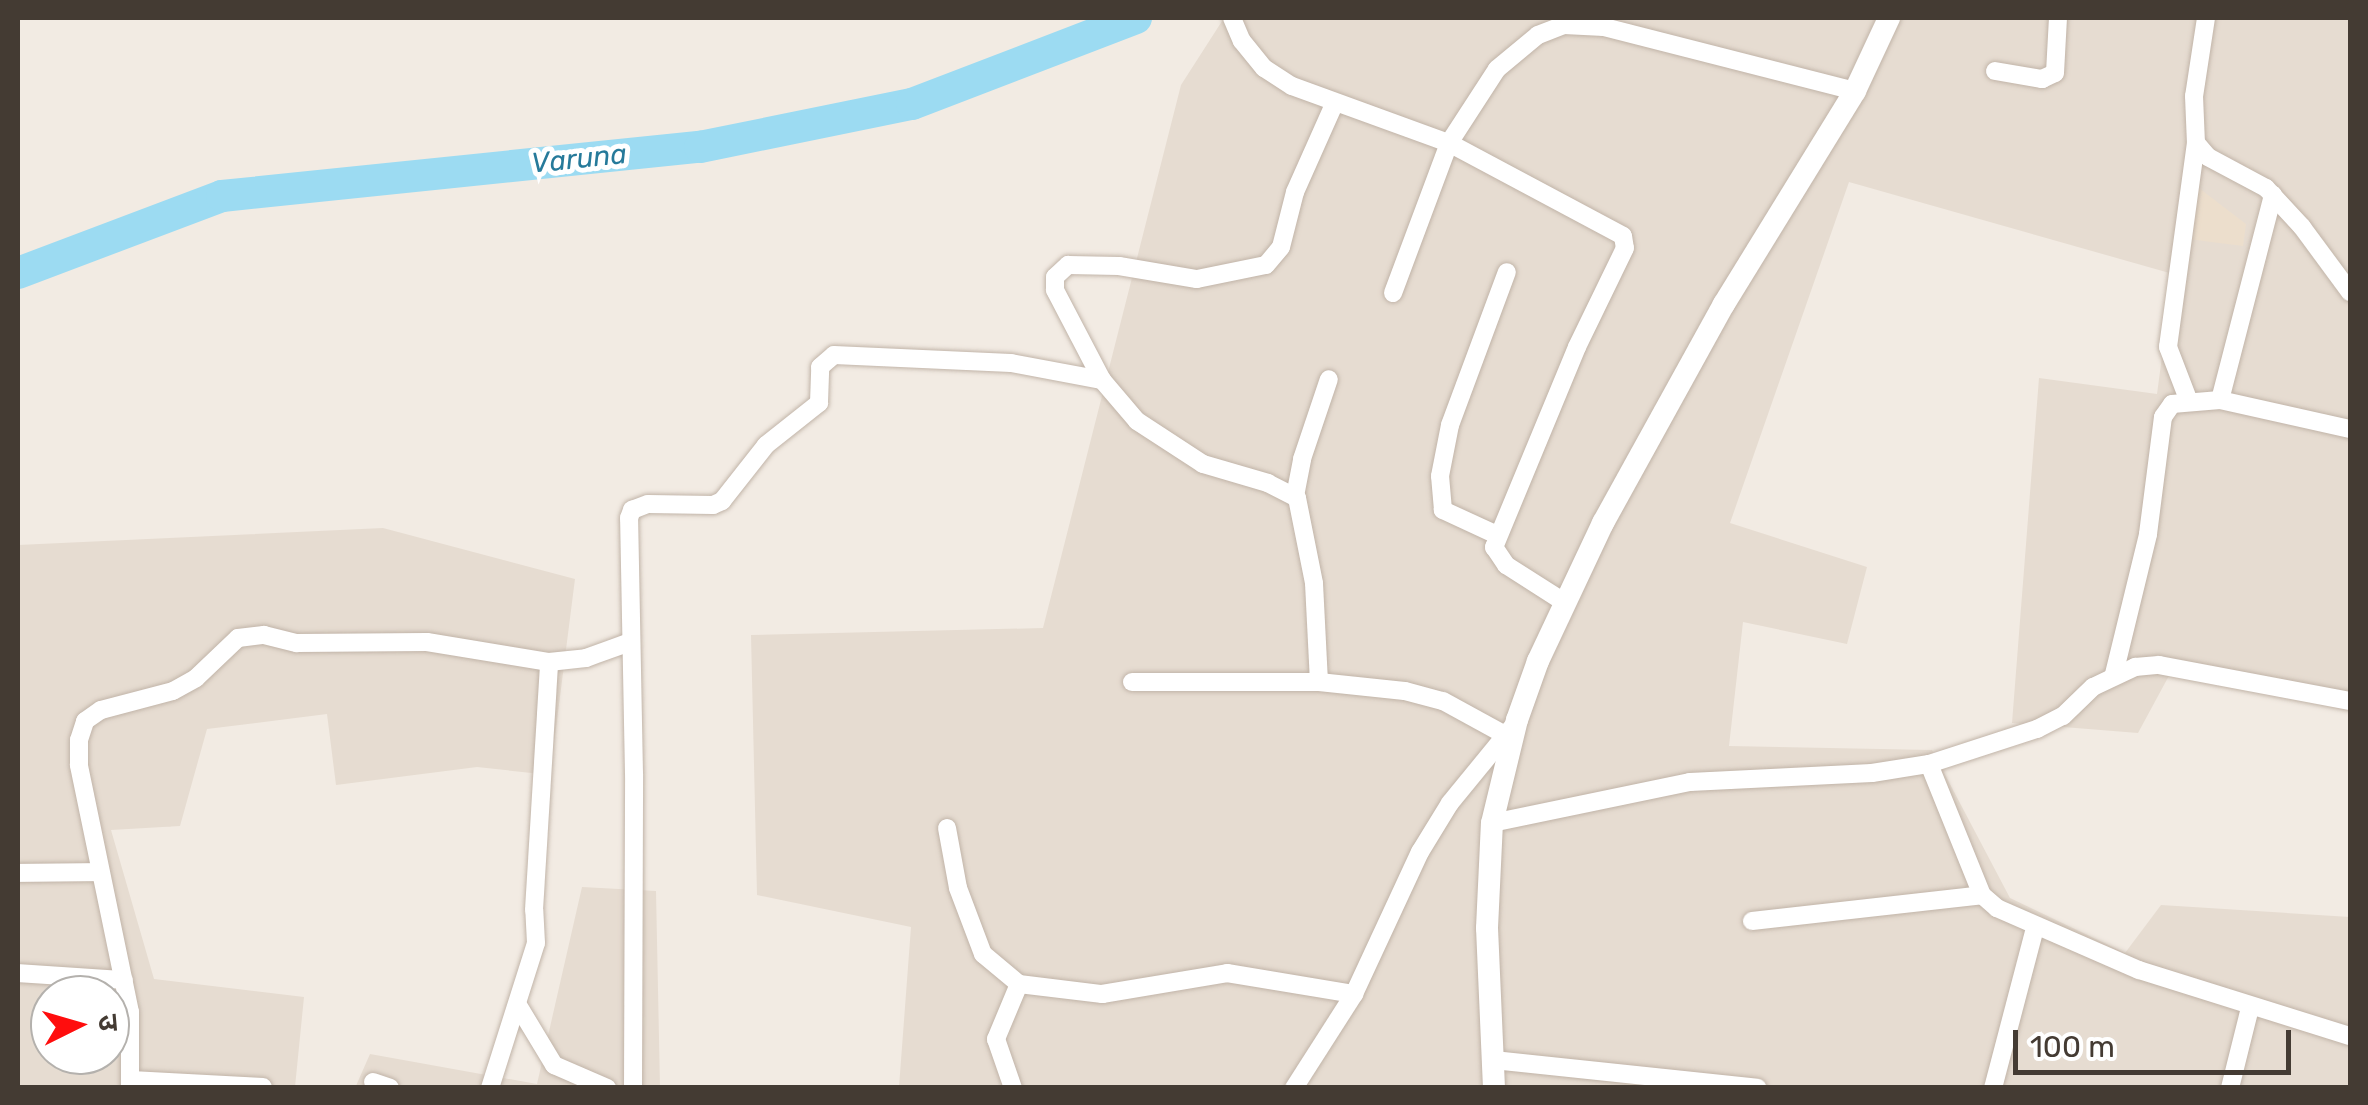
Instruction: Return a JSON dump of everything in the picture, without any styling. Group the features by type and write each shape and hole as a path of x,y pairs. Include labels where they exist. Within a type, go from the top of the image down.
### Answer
{"street":[{"path":"1232,18 1242,41 1264,68 1292,86 1450,144 1617,231 1625,241 1497,536 1497,557 1564,602"},
{"path":"1494,1088 1487,928 1492,823 1511,727 1564,602 1724,304 1855,91 1890,18"},
{"path":"1995,71 2042,79 2056,73 2058,18"},
{"path":"2188,399 2168,347 2196,143 2194,96 2206,18"},
{"path":"1394,293 1450,144 1498,69 1559,21 1604,27 1855,91"},
{"path":"1295,496 1176,450 1137,421 1102,380 1055,290 1059,270 1119,266 1197,279 1266,265 1281,247 1291,202 1336,102"},
{"path":"2196,143 2208,157 2272,195 2350,292"},
{"path":"2220,400 2272,195"},
{"path":"1497,536 1443,510 1440,476 1450,425 1507,272"},
{"path":"633,1088 632,510 648,504 722,501 766,445 819,403 820,367 827,357 1011,363 1102,380"},
{"path":"1319,682 1314,583 1305,518 1295,496 1302,459 1329,379"},
{"path":"2114,674 2148,534 2163,417 2172,404 2188,399 2220,400 2350,429"},
{"path":"123,975 98,872 79,765 79,740 85,720 100,710 172,691 196,678 238,638 264,635 297,644 427,642 550,662 586,658 630,642"},
{"path":"490,1088 519,1007 536,943 550,662"},
{"path":"1492,823 1690,782 1872,772 1929,764 2037,729 2063,716 2114,674 2159,665 2350,701"},
{"path":"1132,682 1319,682 1406,691 1443,700 1511,727"},
{"path":"1294,1088 1354,994 1420,852 1450,803 1511,727"},
{"path":"1929,764 1982,894 1996,908 2035,928 2250,1008 2350,1036"},
{"path":"947,828 970,925 984,954 1019,984 1102,994 1196,974 1227,973 1354,994"},
{"path":"18,873 98,872"},
{"path":"1752,921 1982,894"},
{"path":"1993,1088 2035,928"},
{"path":"18,973 48,975"},
{"path":"1013,1088 996,1039 1019,984"},
{"path":"519,1007 554,1064 607,1088"},
{"path":"2230,1088 2250,1008"},
{"path":"1493,1060 1758,1088"},
{"path":"130,1084 263,1087"}],"shaded area":[{"path":"1224,18 2350,18 2350,703 2171,672 2138,733 2012,723 2039,378 2157,394 2173,274 1849,182 1730,523 1867,567 1847,644 1743,622 1729,746 1932,750 2010,898 2125,953 2161,905 2350,917 2350,1087 899,1087 911,927 757,895 751,635 1043,628 1181,85"},
{"path":"2187,179 2246,224 2243,246 2180,238"},
{"path":"383,528 575,579 550,775 477,767 336,785 327,714 207,729 180,826 111,830 154,979 304,997 295,1087 18,1087 18,545"},
{"path":"582,887 656,891 660,1087 355,1088 370,1054 537,1084"}],"waterway":[{"name":"Varuna","path":"18,273 222,196 700,147 912,104 1136,18"}]}
